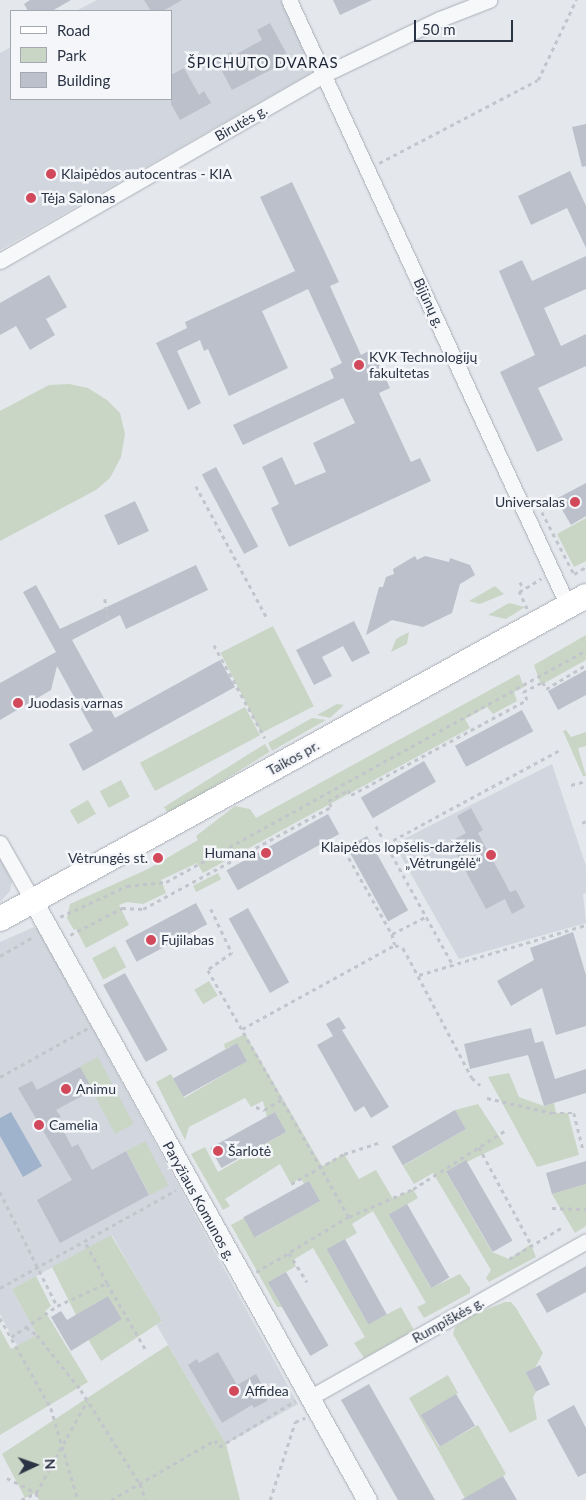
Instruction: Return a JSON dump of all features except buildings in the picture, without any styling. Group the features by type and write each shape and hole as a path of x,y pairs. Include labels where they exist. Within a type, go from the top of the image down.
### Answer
{"main road":[{"name":"Taikos pr.","path":"0,919 577,601"}],"street":[{"name":"Bijūnų g.","path":"289,0 367,169 577,601"},
{"name":"Birutės g.","path":"0,261 323,74 440,19 489,0"},
{"path":"0,843 32,901"},
{"name":"Paryžiaus Komunos g.","path":"32,901 53,925 98,1023 367,1500"},
{"name":"Rumpiškės g.","path":"311,1401 586,1241"}],"path":[{"path":"367,169 538,80 576,0"},
{"path":"196,486 266,618"},
{"path":"539,508 574,574 586,567"},
{"path":"520,582 524,589"},
{"path":"105,599 108,618"},
{"path":"214,645 265,738"},
{"path":"0,956 53,925 58,918 127,886 166,882 586,650"},
{"path":"53,925 68,936 122,908 143,909 331,807 328,801 348,790 351,796 526,700 523,692 542,682 546,689 586,665"},
{"path":"386,844 560,750"},
{"path":"571,785 586,781"},
{"path":"376,826 452,965"},
{"path":"341,844 392,934 395,945"},
{"path":"211,908 232,953 208,970 349,1217"},
{"path":"392,934 425,917"},
{"path":"419,975 586,925"},
{"path":"242,1029 395,945 403,948 472,1078 480,1085"},
{"path":"0,1077 98,1023"},
{"path":"487,1098 552,1114 574,1113 583,1148"},
{"path":"256,1107 264,1110 282,1099"},
{"path":"243,1279 349,1217 413,1189 506,1130"},
{"path":"290,1184 344,1154 378,1142"},
{"path":"479,1147 531,1244"},
{"path":"0,1288 188,1183"},
{"path":"0,1192 58,1306"},
{"path":"552,1208 586,1210"},
{"path":"509,1259 531,1244 563,1227"},
{"path":"84,1241 146,1350"},
{"path":"289,1253 307,1282"},
{"path":"11,1337 58,1306 107,1282"},
{"path":"0,1318 51,1408 78,1500"},
{"path":"26,1327 38,1335 88,1401 140,1484 146,1500"},
{"path":"21,1500 36,1492 88,1401"},
{"path":"111,1500 215,1440 219,1447 311,1401"},
{"path":"270,1500 295,1422 311,1401"},
{"path":"7,1478 36,1492 39,1500"}],"shaded area":[{"path":"97,0 281,0 311,66 311,73 0,250 0,53 10,48 10,100 172,100 172,10 78,10"},
{"name":"Klaipėdos lopšelis-darželis „Vėtrungėlė“","path":"552,764 586,866 586,893 583,894 586,923 459,959 394,844"},
{"path":"0,857 12,882 10,891 0,902"},
{"path":"34,927 38,929 298,1404 226,1444 156,1324 162,1322 112,1235 12,1289 37,1335 17,1346 0,1314 0,942"}],"green space":[{"path":"69,384 88,388 107,400 120,413 125,434 121,457 110,478 96,490 0,541 0,411 49,385"},
{"path":"586,518 586,561 574,567 557,534"},
{"path":"495,586 504,594 480,604 469,601"},
{"path":"509,603 525,607 506,619 488,615"},
{"path":"273,626 314,706 261,733 220,653"},
{"path":"409,632 407,644 391,652 396,639"},
{"path":"586,635 586,660 541,685 534,665"},
{"path":"519,674 524,687 514,692 517,701 493,714 487,707 465,719 470,728 203,873 197,863 161,880 166,893 143,904 127,902 119,905 129,925 86,948 76,929 74,930 67,918 70,904 148,869 198,840 196,836 235,806 250,809 256,818"},
{"path":"337,704 344,705 330,718 317,715"},
{"path":"245,707 260,735 155,791 140,763"},
{"path":"312,718 326,720 272,751 268,743"},
{"path":"566,730 571,737 586,732 586,746 578,748 586,776 583,776 563,731"},
{"path":"265,744 270,752 169,815 164,807"},
{"path":"121,780 130,797 109,808 100,791"},
{"path":"88,800 96,814 78,824 70,810"},
{"path":"218,873 221,879 196,892 193,886"},
{"path":"115,946 126,967 103,979 92,958"},
{"path":"209,981 218,996 203,1004 194,990"},
{"path":"245,1034 322,1166 344,1154 359,1179 376,1170 393,1199 413,1189 418,1198 389,1215 431,1288 460,1274 470,1288 470,1293 424,1318 417,1307 426,1303 373,1211 352,1224 357,1233 327,1250 368,1324 401,1307 414,1330 364,1358 354,1343 365,1337 313,1248 293,1260 296,1266 268,1283 282,1307 277,1307 231,1225 244,1218 256,1237 320,1201 309,1181 304,1184 301,1178 291,1184 280,1164 225,1199 230,1206 223,1210 191,1154 205,1147 218,1172 286,1132 275,1112 267,1117 263,1101 251,1107 245,1098 189,1127 185,1140 156,1082 171,1074 184,1098 247,1061 237,1043 225,1049 224,1044"},
{"path":"98,1057 134,1124 115,1134 79,1067"},
{"path":"509,1073 519,1097 544,1106 554,1103 556,1113 568,1113 579,1155 537,1167 488,1077"},
{"path":"478,1104 504,1144 446,1172 492,1252 509,1259 531,1244 536,1257 489,1282 486,1278 491,1270 433,1173 414,1184 403,1166 466,1129 455,1110"},
{"path":"145,1141 168,1185 150,1195 126,1151"},
{"path":"586,1184 586,1226 575,1233 552,1194"},
{"path":"111,1235 162,1321 101,1361 88,1339 122,1319 108,1296 76,1315 52,1267"},
{"path":"36,1276 51,1306 45,1311 88,1382 0,1435 0,1329 11,1349 37,1335 12,1289"},
{"path":"505,1302 511,1302 516,1308 543,1353 535,1368 526,1372 536,1392 533,1397 537,1419 510,1433 453,1334 455,1327 475,1314"},
{"path":"168,1345 226,1444 240,1500 39,1500 35,1493 25,1498 2,1454"},
{"path":"448,1375 458,1393 421,1415 439,1447 478,1425 506,1474 466,1500 409,1398"}],"water":[{"path":"11,1112 42,1166 23,1177 0,1136 0,1118"}],"place":[{"name":"Klaipėdos autocentras - KIA","path":"51,174"},
{"name":"Tėja Salonas","path":"31,198"},
{"name":"KVK Technologijų fakultetas","path":"359,365"},
{"name":"Universalas","path":"575,502"},
{"name":"Juodasis varnas","path":"18,703"},
{"name":"Humana","path":"266,853"},
{"name":"Klaipėdos lopšelis-darželis „Vėtrungėlė“","path":"491,855"},
{"name":"Vėtrungės st.","path":"158,858"},
{"name":"Fujilabas","path":"151,940"},
{"name":"Animu","path":"66,1089"},
{"name":"Camelia","path":"39,1125"},
{"name":"Šarlotė","path":"218,1151"},
{"name":"Affidea","path":"234,1391"}],"district":[{"name":"ŠPICHUTO DVARAS","path":"263,63"}]}
